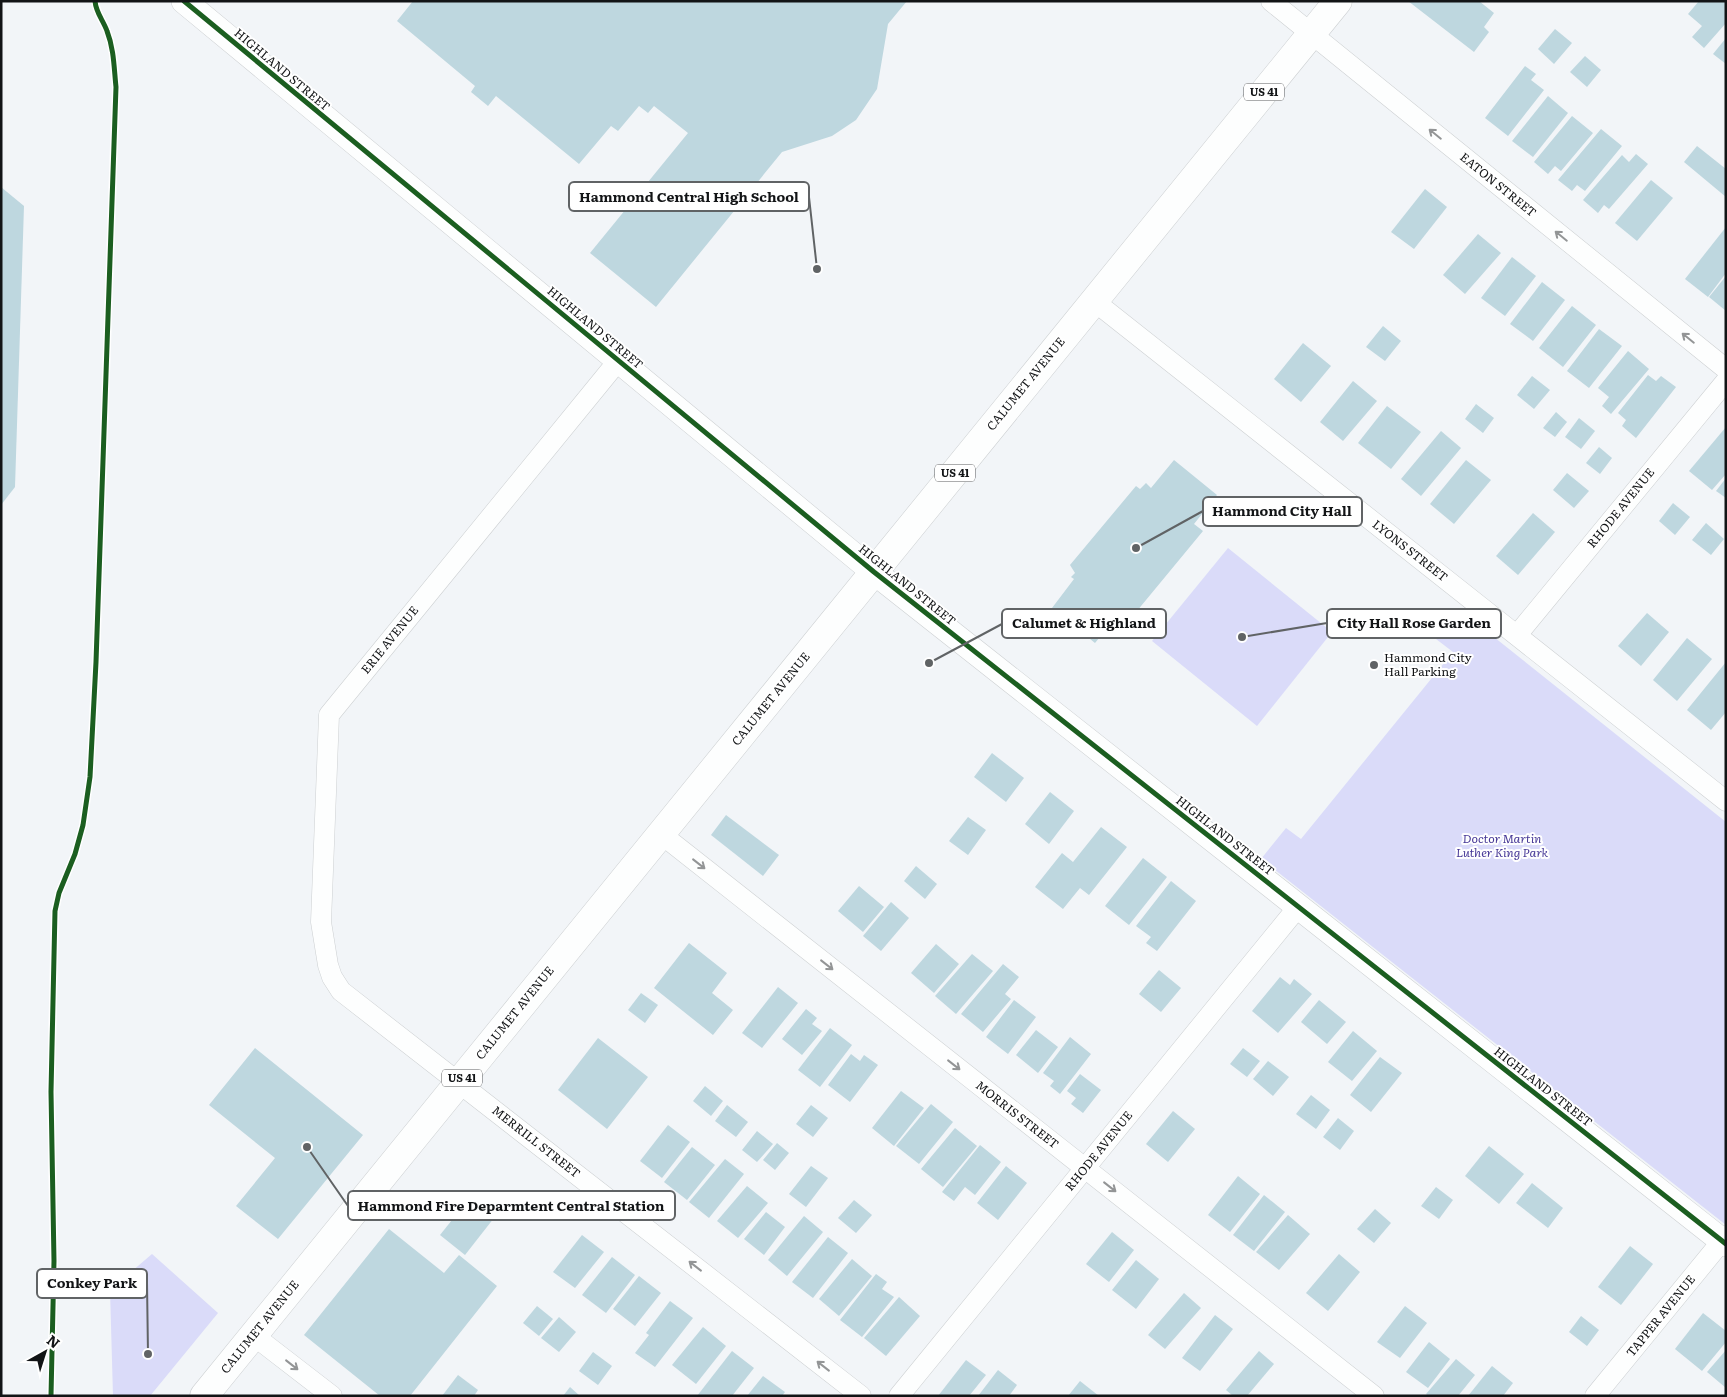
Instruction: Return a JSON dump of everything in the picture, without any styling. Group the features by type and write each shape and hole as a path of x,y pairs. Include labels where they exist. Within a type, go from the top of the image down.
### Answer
{"main road":[{"name":"CALUMET AVENUE","path":"204,1396 1338,1"}],"street":[{"name":"HIGHLAND STREET","path":"184,1 874,572 1724,1240"},
{"name":"EATON STREET","path":"1271,1 1726,369"},
{"name":"LYONS STREET","path":"1094,301 1726,802"},
{"name":"ERIE AVENUE","path":"332,977 328,965 321,922 329,715 618,361"},
{"name":"RHODE AVENUE","path":"1517,635 1726,381"},
{"name":"MORRIS STREET","path":"661,834 1374,1396"},
{"name":"RHODE AVENUE","path":"900,1396 1298,907"},
{"name":"MERRILL STREET","path":"332,977 341,991 861,1396"},
{"name":"TAPPER AVENUE","path":"1596,1396 1724,1240"},
{"path":"253,1335 332,1396"}],"green space":[{"path":"1228,548 1332,632 1257,726 1152,641"},
{"name":"Doctor Martin Luther King Park","path":"1460,610 1726,822 1726,1225 1261,859 1286,828 1301,839 1453,652 1436,639"},
{"path":"152,1254 218,1313 150,1396 113,1396 110,1290"}],"building":[{"path":"413,1 907,1 888,24 877,89 856,120 832,136 782,152 656,307 590,253 688,133 654,106 648,113 639,106 618,131 611,126 579,164 496,96 488,106 471,92 475,86 397,21"},
{"path":"1408,1 1479,1 1494,13 1484,27 1489,32 1474,52"},
{"path":"1699,1 1726,1 1726,23 1704,48 1692,37 1702,26 1688,14"},
{"path":"1555,29 1572,43 1554,64 1538,49"},
{"path":"1726,38 1726,64 1713,54"},
{"path":"1585,56 1601,70 1587,87 1570,72"},
{"path":"1525,66 1536,74 1531,80 1544,90 1508,136 1485,118"},
{"path":"1548,96 1568,113 1533,157 1512,141"},
{"path":"1572,116 1593,133 1561,171 1555,166 1548,174 1534,162"},
{"path":"1601,129 1622,146 1585,191 1577,185 1572,191 1558,180"},
{"path":"1697,146 1726,169 1726,197 1684,162"},
{"path":"1636,154 1648,164 1609,209 1604,205 1598,213 1583,200 1622,155 1629,162"},
{"path":"1651,180 1673,198 1637,241 1615,223"},
{"path":"1,187 24,206 15,487 1,505"},
{"path":"1425,189 1447,207 1414,249 1391,232"},
{"path":"1726,227 1726,273 1708,297 1685,279"},
{"path":"1478,234 1501,253 1465,294 1443,275"},
{"path":"1512,257 1536,276 1505,316 1481,298"},
{"path":"1726,276 1726,311 1709,297"},
{"path":"1542,282 1565,300 1533,341 1510,324"},
{"path":"1572,306 1596,325 1563,367 1539,348"},
{"path":"1383,326 1401,341 1385,361 1366,347"},
{"path":"1599,329 1622,346 1589,388 1567,371"},
{"path":"1303,343 1331,366 1301,402 1274,379"},
{"path":"1628,351 1649,369 1611,414 1602,406 1609,397 1598,388"},
{"path":"1648,375 1656,381 1661,376 1676,387 1636,438 1622,426 1626,420 1618,413"},
{"path":"1532,376 1550,390 1534,409 1517,395"},
{"path":"1353,381 1377,401 1343,441 1320,422"},
{"path":"1476,404 1494,418 1483,433 1465,419"},
{"path":"1387,406 1421,432 1391,469 1358,443"},
{"path":"1556,412 1567,422 1555,437 1543,428"},
{"path":"1579,418 1595,431 1581,449 1565,437"},
{"path":"1726,427 1726,474 1712,490 1689,471"},
{"path":"1441,431 1461,448 1421,496 1401,479"},
{"path":"1599,447 1612,458 1600,474 1586,463"},
{"path":"1174,460 1217,495 1194,524 1203,531 1127,623 1117,616 1095,643 1052,608 1074,579 1071,577 1075,573 1070,565 1136,486 1140,489 1146,483 1151,488"},
{"path":"1466,460 1491,480 1454,524 1430,504"},
{"path":"1567,473 1589,491 1574,508 1553,490"},
{"path":"1726,478 1726,498 1716,491"},
{"path":"1673,503 1690,517 1675,535 1659,521"},
{"path":"1533,513 1555,532 1518,575 1496,556"},
{"path":"1706,523 1724,539 1711,555 1692,540"},
{"path":"1647,613 1669,632 1641,666 1618,646"},
{"path":"1687,638 1712,659 1677,701 1653,680"},
{"path":"1726,662 1726,712 1711,730 1687,710"},
{"path":"992,753 1024,778 1006,802 974,777"},
{"path":"1050,792 1074,811 1049,844 1025,824"},
{"path":"726,815 779,855 763,876 711,835"},
{"path":"968,817 986,830 968,855 949,841"},
{"path":"1101,827 1127,847 1089,895 1080,888 1063,909 1035,887 1062,853 1073,862"},
{"path":"1143,858 1167,877 1129,925 1105,906"},
{"path":"916,866 937,884 925,899 904,881"},
{"path":"1171,881 1196,901 1157,951 1146,943 1151,937 1136,926"},
{"path":"859,886 884,907 863,932 838,911"},
{"path":"891,902 909,918 881,951 863,936"},
{"path":"689,943 727,973 712,993 733,1010 713,1035 654,988"},
{"path":"936,944 959,964 934,993 911,973"},
{"path":"972,954 993,971 956,1014 935,996"},
{"path":"1003,964 1019,977 1005,994 1011,999 983,1032 961,1014"},
{"path":"1159,970 1181,988 1161,1012 1139,994"},
{"path":"1280,977 1290,985 1294,979 1312,994 1278,1033 1252,1011"},
{"path":"778,987 798,1003 762,1048 742,1033"},
{"path":"641,993 658,1005 645,1023 628,1010"},
{"path":"1014,1000 1036,1017 1008,1054 986,1037"},
{"path":"1319,1000 1346,1022 1327,1044 1301,1022"},
{"path":"806,1009 817,1018 812,1024 822,1031 802,1055 782,1039"},
{"path":"830,1028 852,1045 820,1087 798,1070"},
{"path":"1036,1030 1058,1047 1038,1073 1016,1055"},
{"path":"1353,1031 1377,1051 1352,1081 1328,1062"},
{"path":"1070,1037 1091,1054 1060,1094 1050,1086 1054,1081 1043,1073"},
{"path":"598,1038 648,1077 607,1129 558,1090"},
{"path":"255,1048 363,1135 278,1239 236,1206 275,1158 209,1105"},
{"path":"1243,1048 1260,1061 1247,1077 1230,1064"},
{"path":"851,1054 860,1061 864,1055 878,1065 850,1102 828,1085"},
{"path":"1380,1057 1402,1073 1371,1112 1350,1095"},
{"path":"1268,1061 1289,1077 1273,1096 1253,1079"},
{"path":"1080,1074 1101,1090 1083,1113 1071,1104 1076,1098 1067,1091"},
{"path":"705,1086 723,1101 711,1116 693,1101"},
{"path":"901,1091 924,1108 894,1146 872,1128"},
{"path":"1311,1095 1330,1110 1316,1129 1296,1114"},
{"path":"931,1104 953,1122 919,1164 896,1146"},
{"path":"727,1105 748,1122 736,1137 715,1121"},
{"path":"811,1105 828,1118 813,1137 796,1124"},
{"path":"1173,1111 1195,1129 1168,1162 1146,1144"},
{"path":"1338,1118 1354,1131 1340,1150 1323,1137"},
{"path":"668,1125 690,1142 662,1178 640,1161"},
{"path":"955,1128 977,1146 943,1187 921,1169"},
{"path":"757,1131 773,1144 757,1162 742,1150"},
{"path":"777,1143 789,1153 775,1170 763,1160"},
{"path":"980,1145 1001,1162 975,1195 965,1187 954,1201 942,1192"},
{"path":"1489,1146 1524,1174 1499,1204 1465,1176"},
{"path":"692,1147 715,1165 687,1200 664,1182"},
{"path":"725,1159 744,1174 709,1218 689,1202"},
{"path":"811,1166 828,1178 806,1207 789,1194"},
{"path":"1006,1166 1027,1183 998,1220 977,1203"},
{"path":"1238,1176 1260,1194 1230,1232 1208,1215"},
{"path":"1532,1183 1563,1208 1548,1228 1516,1203"},
{"path":"747,1186 768,1203 738,1238 717,1221"},
{"path":"1436,1187 1453,1200 1439,1219 1421,1206"},
{"path":"476,1190 501,1209 465,1255 440,1235"},
{"path":"1264,1195 1285,1212 1254,1251 1233,1235"},
{"path":"854,1200 872,1215 856,1233 838,1218"},
{"path":"1375,1209 1391,1223 1374,1243 1357,1229"},
{"path":"766,1212 785,1227 764,1255 744,1239"},
{"path":"1288,1215 1310,1234 1279,1270 1256,1252"},
{"path":"804,1216 823,1232 787,1276 768,1260"},
{"path":"389,1229 444,1273 459,1255 497,1286 410,1396 380,1396 304,1335"},
{"path":"1112,1232 1134,1250 1109,1282 1086,1264"},
{"path":"582,1235 604,1252 575,1288 553,1272"},
{"path":"828,1237 848,1253 813,1298 792,1282"},
{"path":"1630,1246 1653,1264 1621,1305 1598,1287"},
{"path":"1339,1254 1360,1272 1328,1311 1306,1293"},
{"path":"612,1257 635,1275 606,1313 582,1295"},
{"path":"852,1259 872,1276 839,1316 819,1299"},
{"path":"1136,1260 1159,1279 1136,1309 1112,1290"},
{"path":"876,1274 887,1282 882,1289 894,1297 862,1337 840,1320"},
{"path":"639,1276 661,1293 635,1326 613,1309"},
{"path":"1184,1293 1201,1308 1165,1349 1148,1335"},
{"path":"899,1297 920,1316 886,1356 864,1338"},
{"path":"670,1301 693,1318 655,1367 635,1353 649,1335 646,1333"},
{"path":"537,1306 553,1319 539,1336 523,1323"},
{"path":"1405,1306 1427,1323 1400,1358 1377,1342"},
{"path":"1703,1313 1726,1331 1726,1342 1702,1371 1675,1349"},
{"path":"1215,1315 1233,1329 1200,1371 1182,1358"},
{"path":"1581,1316 1599,1330 1587,1346 1569,1332"},
{"path":"559,1317 576,1332 559,1352 541,1338"},
{"path":"703,1327 726,1346 696,1384 672,1365"},
{"path":"1429,1342 1450,1359 1428,1388 1406,1372"},
{"path":"1726,1350 1726,1388 1707,1372"},
{"path":"732,1351 754,1368 732,1396 697,1396"},
{"path":"1259,1351 1274,1364 1247,1396 1233,1396 1226,1390"},
{"path":"593,1352 612,1366 598,1385 579,1371"},
{"path":"1456,1359 1475,1375 1458,1396 1428,1396 1426,1394"},
{"path":"966,1360 986,1375 969,1396 938,1396"},
{"path":"1492,1366 1513,1383 1503,1396 1468,1396"},
{"path":"998,1370 1017,1385 1009,1396 978,1396"},
{"path":"458,1375 478,1390 474,1396 442,1396"},
{"path":"763,1376 785,1392 782,1396 747,1396"},
{"path":"1080,1381 1099,1396 1068,1396"},
{"path":"570,1387 580,1396 563,1396"}],"cycle path":[{"path":"51,1396 54,1261 51,1092 55,911 59,893 75,854 83,825 90,777 96,662 116,87 111,45 95,1"},
{"path":"184,1 874,572 1726,1244"}],"place":[{"name":"Hammond Central High School","path":"817,269"},
{"name":"Hammond City Hall","path":"1136,548"},
{"name":"City Hall Rose Garden","path":"1242,637"},
{"name":"Calumet & Highland","path":"929,663"},
{"name":"Hammond City Hall Parking","path":"1374,665"},
{"name":"Hammond Fire Deparmtent Central Station","path":"307,1147"},
{"name":"Conkey Park","path":"148,1354"}]}
